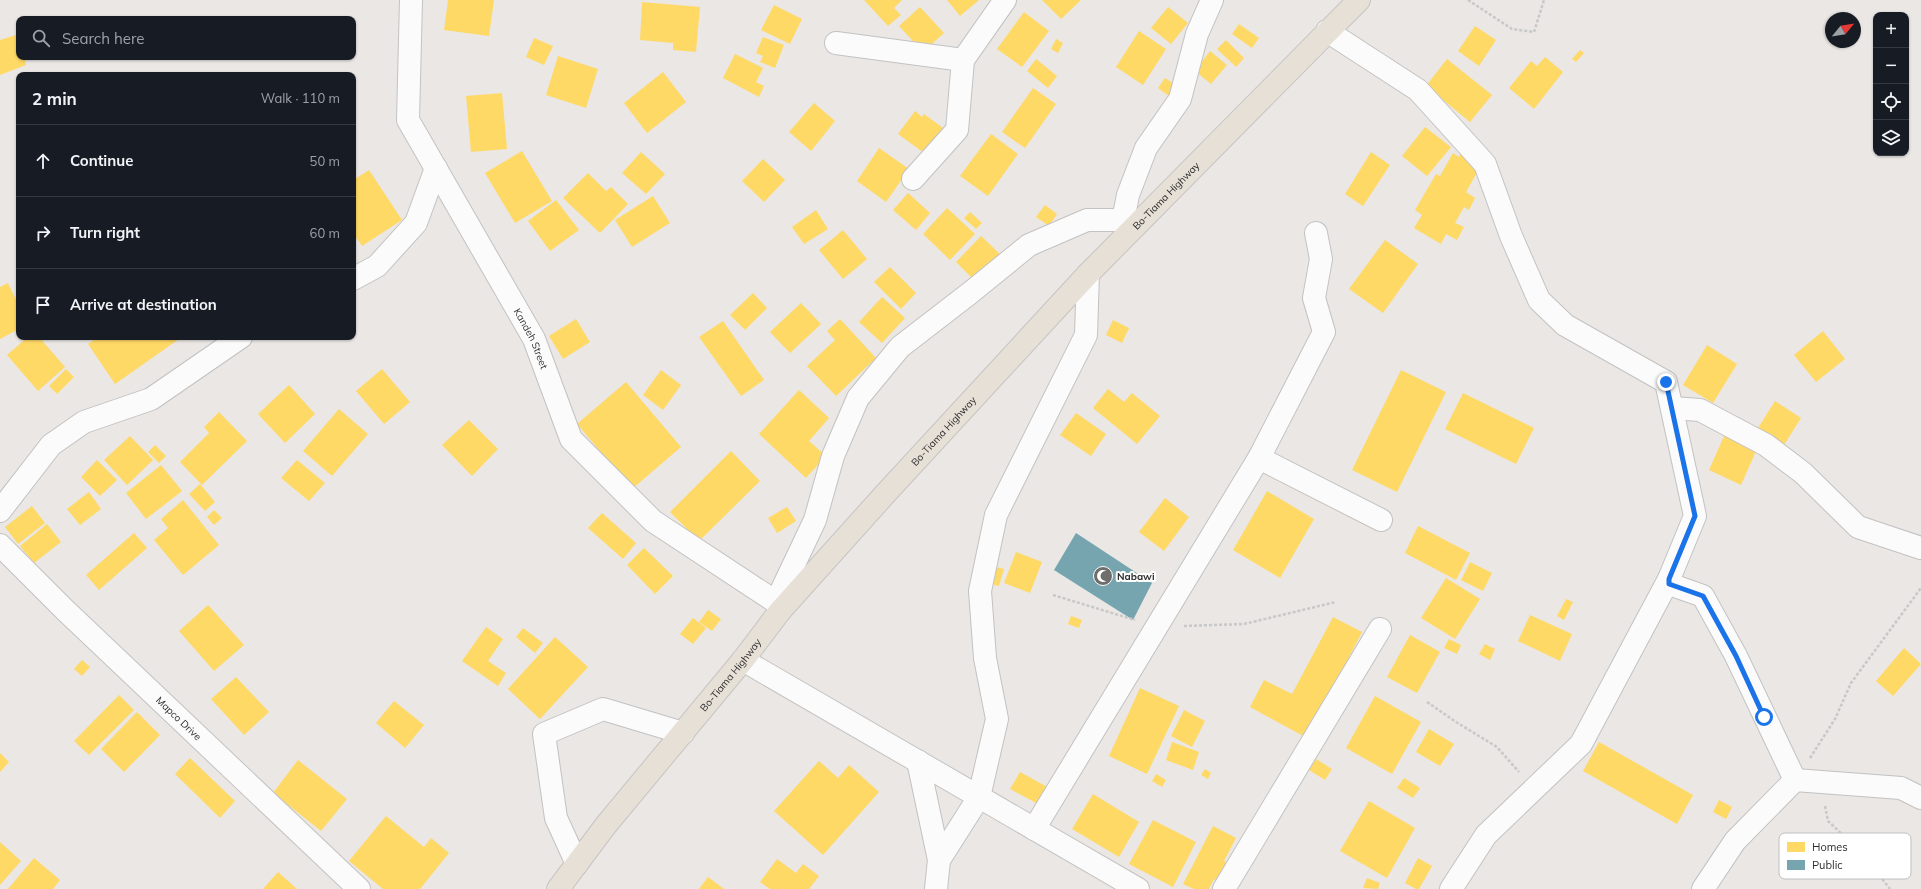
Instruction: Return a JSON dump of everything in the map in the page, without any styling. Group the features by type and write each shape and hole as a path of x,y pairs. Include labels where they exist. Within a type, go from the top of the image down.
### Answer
{"highway":[{"name":"Bo-Tiama Highway","path":"558,889 743,660 778,607 886,493 1088,274 1129,222 1327,30 1360,0"}],"street":[{"name":"Kandeh Street","path":"411,0 408,120 534,339 572,439 653,521 778,607"},
{"path":"913,179 957,130 963,60 1005,0"},
{"path":"778,607 815,520 833,456 858,398 900,347 970,293 1029,244 1087,220 1129,222 1128,195 1146,148 1180,99 1197,34 1212,0"},
{"path":"1327,30 1418,90 1485,164 1511,236 1538,300 1565,325 1666,382 1695,516 1669,579 1581,744 1486,834 1451,889"},
{"path":"836,43 963,60"},
{"path":"356,277 377,266 416,223 436,168"},
{"path":"1034,829 1259,458 1324,332 1314,298 1321,258 1316,233"},
{"path":"939,860 979,797 997,719 985,658 980,592 996,515 1086,335 1088,274"},
{"path":"0,511 51,445 84,422 151,399 236,340"},
{"path":"1672,408 1700,410 1766,446 1803,473 1858,527 1921,548"},
{"path":"1259,458 1381,520"},
{"name":"Mapco Drive","path":"0,545 65,610 359,889"},
{"path":"1669,579 1669,584 1703,596 1736,656 1795,780"},
{"path":"1224,889 1380,629"},
{"path":"743,660 1138,889"},
{"path":"577,864 556,818 544,734 603,709 683,733"},
{"path":"918,761 939,860 936,889"},
{"path":"1795,780 1901,788 1921,798"},
{"path":"1703,889 1735,841 1795,780"}],"path":[{"path":"1468,0 1512,29 1534,32 1544,0"},
{"path":"1795,780 1836,719 1851,683 1921,588"},
{"path":"1053,595 1157,627 1244,624 1336,602"},
{"path":"1427,702 1497,747 1534,789"},
{"path":"1819,782 1828,821 1841,833"},
{"path":"1882,879 1890,889"}],"building: Homes":[{"path":"448,0 494,0 489,36 444,30"},
{"path":"864,0 902,0 894,8 901,15 888,26"},
{"path":"947,0 979,0 960,16"},
{"path":"1042,0 1081,0 1061,19"},
{"path":"642,2 700,7 696,52 673,50 673,43 640,40"},
{"path":"774,5 802,19 790,44 761,30"},
{"path":"920,7 944,33 923,52 899,26"},
{"path":"1168,7 1188,23 1171,44 1151,28"},
{"path":"1024,12 1049,31 1022,67 997,49"},
{"path":"1239,24 1259,38 1252,48 1232,34"},
{"path":"1475,26 1496,40 1479,66 1458,51"},
{"path":"1139,31 1166,49 1143,85 1116,67"},
{"path":"16,35 16,60 25,60 26,65 0,75 0,40"},
{"path":"763,37 784,45 775,68 760,62 763,56 756,53"},
{"path":"534,38 553,46 544,65 526,57"},
{"path":"1056,39 1063,43 1058,53 1051,49"},
{"path":"1226,40 1244,58 1236,67 1217,49"},
{"path":"1580,50 1584,53 1576,62 1572,59"},
{"path":"1210,51 1227,65 1211,84 1195,71"},
{"path":"735,54 763,68 756,82 764,86 759,97 723,78"},
{"path":"558,56 598,69 586,108 546,95"},
{"path":"1545,57 1563,72 1534,109 1509,88 1531,61 1537,66"},
{"path":"1036,59 1057,76 1048,88 1027,71"},
{"path":"1447,59 1492,95 1470,122 1426,86"},
{"path":"663,72 686,102 647,133 624,103"},
{"path":"1165,78 1176,85 1169,96 1158,88"},
{"path":"1033,88 1056,104 1025,148 1002,132"},
{"path":"502,93 507,149 471,152 466,96"},
{"path":"814,103 835,121 811,151 789,132"},
{"path":"915,111 922,117 924,114 943,128 924,153 898,134"},
{"path":"1425,127 1451,147 1427,176 1402,156"},
{"path":"991,134 1018,154 988,196 960,176"},
{"path":"879,148 909,169 886,202 857,181"},
{"path":"522,151 552,201 515,223 485,173"},
{"path":"1462,151 1479,169 1466,192 1475,198 1469,210 1464,207 1455,223 1464,227 1457,240 1446,234 1441,244 1414,228 1422,215 1415,210 1436,174 1440,176 1453,153 1459,157"},
{"path":"641,152 665,174 646,194 622,173"},
{"path":"1371,152 1390,165 1363,206 1345,194"},
{"path":"763,159 785,180 764,202 742,181"},
{"path":"369,170 402,220 362,246 356,237 356,178"},
{"path":"588,173 606,191 611,187 628,204 600,233 563,198"},
{"path":"908,193 930,213 916,230 893,210"},
{"path":"653,196 670,223 632,247 615,220"},
{"path":"556,200 579,230 550,251 528,221"},
{"path":"1045,205 1057,214 1049,226 1036,217"},
{"path":"947,208 975,234 950,260 923,234"},
{"path":"816,210 828,229 804,244 792,227"},
{"path":"970,212 982,223 976,229 964,218"},
{"path":"843,230 867,259 843,279 819,250"},
{"path":"981,236 1003,257 978,284 956,262"},
{"path":"1385,240 1418,264 1383,313 1349,289"},
{"path":"890,267 916,293 901,309 874,282"},
{"path":"8,283 16,300 16,331 0,339 0,287"},
{"path":"753,293 767,308 745,330 730,315"},
{"path":"882,297 905,318 882,343 859,322"},
{"path":"801,303 821,324 790,353 770,332"},
{"path":"576,319 590,342 563,359 549,336"},
{"path":"840,319 876,358 836,396 807,366 835,340 827,331"},
{"path":"1113,320 1129,328 1122,343 1106,335"},
{"path":"723,321 764,380 741,396 699,337"},
{"path":"1823,331 1845,359 1816,382 1794,355"},
{"path":"24,340 42,340 65,367 38,391 7,355"},
{"path":"94,340 178,340 115,384 88,344"},
{"path":"1707,345 1737,364 1713,403 1683,385"},
{"path":"66,369 74,377 57,394 49,386"},
{"path":"382,369 410,402 384,424 356,391"},
{"path":"661,370 681,385 663,410 643,395"},
{"path":"1401,370 1446,392 1397,492 1352,470"},
{"path":"626,382 681,447 632,489 577,424"},
{"path":"289,385 315,414 285,443 258,414"},
{"path":"1108,389 1124,402 1132,393 1160,416 1137,444 1093,408"},
{"path":"799,390 829,418 809,441 826,456 806,478 759,434"},
{"path":"1463,393 1534,428 1516,464 1445,429"},
{"path":"1775,401 1801,418 1784,445 1758,428"},
{"path":"339,409 368,434 332,476 303,451"},
{"path":"219,412 247,441 202,485 180,462 209,433 204,427"},
{"path":"1076,413 1106,434 1091,456 1060,435"},
{"path":"469,420 498,449 472,476 442,445"},
{"path":"1725,434 1757,449 1741,485 1709,470"},
{"path":"130,436 153,460 127,485 104,460"},
{"path":"155,445 166,456 159,463 148,452"},
{"path":"731,451 760,481 699,541 670,512"},
{"path":"97,460 117,480 100,496 81,477"},
{"path":"297,460 325,483 309,501 281,478"},
{"path":"161,465 182,491 146,519 126,493"},
{"path":"200,484 215,502 205,511 189,494"},
{"path":"1267,491 1314,519 1280,578 1233,550"},
{"path":"89,492 101,509 80,525 67,509"},
{"path":"1165,498 1189,517 1164,551 1139,532"},
{"path":"183,500 219,545 183,575 154,540 168,528 161,519"},
{"path":"32,506 45,523 18,544 5,527"},
{"path":"787,507 796,521 777,533 768,518"},
{"path":"214,510 222,518 214,525 207,517"},
{"path":"602,513 636,543 623,559 588,528"},
{"path":"47,524 61,542 34,563 20,546"},
{"path":"1418,526 1470,553 1456,580 1405,553"},
{"path":"134,533 147,548 99,590 86,575"},
{"path":"644,548 673,576 655,594 627,565"},
{"path":"1016,552 1042,562 1030,593 1004,583"},
{"path":"1470,562 1492,573 1483,591 1461,580"},
{"path":"996,567 1004,569 999,586 991,584"},
{"path":"1446,578 1480,599 1455,639 1421,618"},
{"path":"1566,599 1573,602 1564,620 1557,616"},
{"path":"208,605 244,645 214,671 179,631"},
{"path":"708,610 721,619 712,631 699,622"},
{"path":"1530,615 1572,634 1560,661 1518,641"},
{"path":"1071,616 1082,620 1079,628 1068,624"},
{"path":"1333,617 1362,632 1307,738 1250,707 1264,680 1292,694"},
{"path":"693,618 706,628 693,644 680,634"},
{"path":"486,627 503,639 488,661 506,673 498,686 462,661"},
{"path":"523,628 543,643 535,653 516,637"},
{"path":"1410,635 1440,652 1417,693 1387,677"},
{"path":"555,637 588,667 540,719 508,689"},
{"path":"1449,639 1461,645 1457,654 1444,648"},
{"path":"1485,644 1495,649 1490,660 1479,654"},
{"path":"1904,648 1921,664 1893,696 1876,681"},
{"path":"82,660 90,667 82,676 74,669"},
{"path":"236,677 269,712 244,735 211,699"},
{"path":"1140,688 1179,706 1147,774 1109,756"},
{"path":"119,695 134,710 89,755 74,741"},
{"path":"1375,696 1421,722 1392,774 1346,748"},
{"path":"394,701 424,725 405,748 376,723"},
{"path":"1184,710 1205,721 1192,747 1171,736"},
{"path":"137,712 160,735 124,772 101,749"},
{"path":"1429,729 1454,744 1440,766 1416,752"},
{"path":"1172,742 1199,752 1193,770 1166,760"},
{"path":"1599,742 1693,795 1677,824 1583,771"},
{"path":"0,753 9,762 0,772"},
{"path":"190,758 235,801 220,818 175,774"},
{"path":"1316,759 1332,769 1325,780 1309,770"},
{"path":"298,760 347,799 321,831 273,793"},
{"path":"819,761 838,778 849,765 879,792 823,855 774,811"},
{"path":"1205,769 1211,773 1208,779 1201,775"},
{"path":"1020,772 1051,789 1042,806 1010,789"},
{"path":"1156,774 1166,780 1162,787 1152,781"},
{"path":"1404,778 1420,788 1413,798 1397,788"},
{"path":"1093,794 1139,822 1119,857 1072,829"},
{"path":"1719,800 1732,807 1726,819 1713,812"},
{"path":"1369,801 1415,828 1387,878 1340,851"},
{"path":"386,816 424,847 431,838 449,853 420,889 383,889 349,861"},
{"path":"1153,820 1196,842 1173,887 1129,864"},
{"path":"1213,826 1236,838 1224,861 1229,864 1219,882 1214,879 1209,889 1194,889 1183,884"},
{"path":"0,842 21,861 0,885"},
{"path":"34,858 60,880 53,889 8,889"},
{"path":"1418,858 1432,866 1419,889 1416,889 1405,883"},
{"path":"777,859 796,873 803,864 819,876 809,889 770,889 760,882"},
{"path":"278,872 297,889 263,889"},
{"path":"708,877 724,889 699,889"},
{"path":"1367,878 1380,883 1378,889 1363,888"}],"building: Public":[{"name":"Nabawi","path":"1076,533 1152,583 1133,620 1054,570"}],"place":[{"name":"Nabawi","path":"1103,576"}],"route":[{"path":"1666,382 1695,516 1669,579 1669,584 1703,596 1736,656 1764,717"}]}
